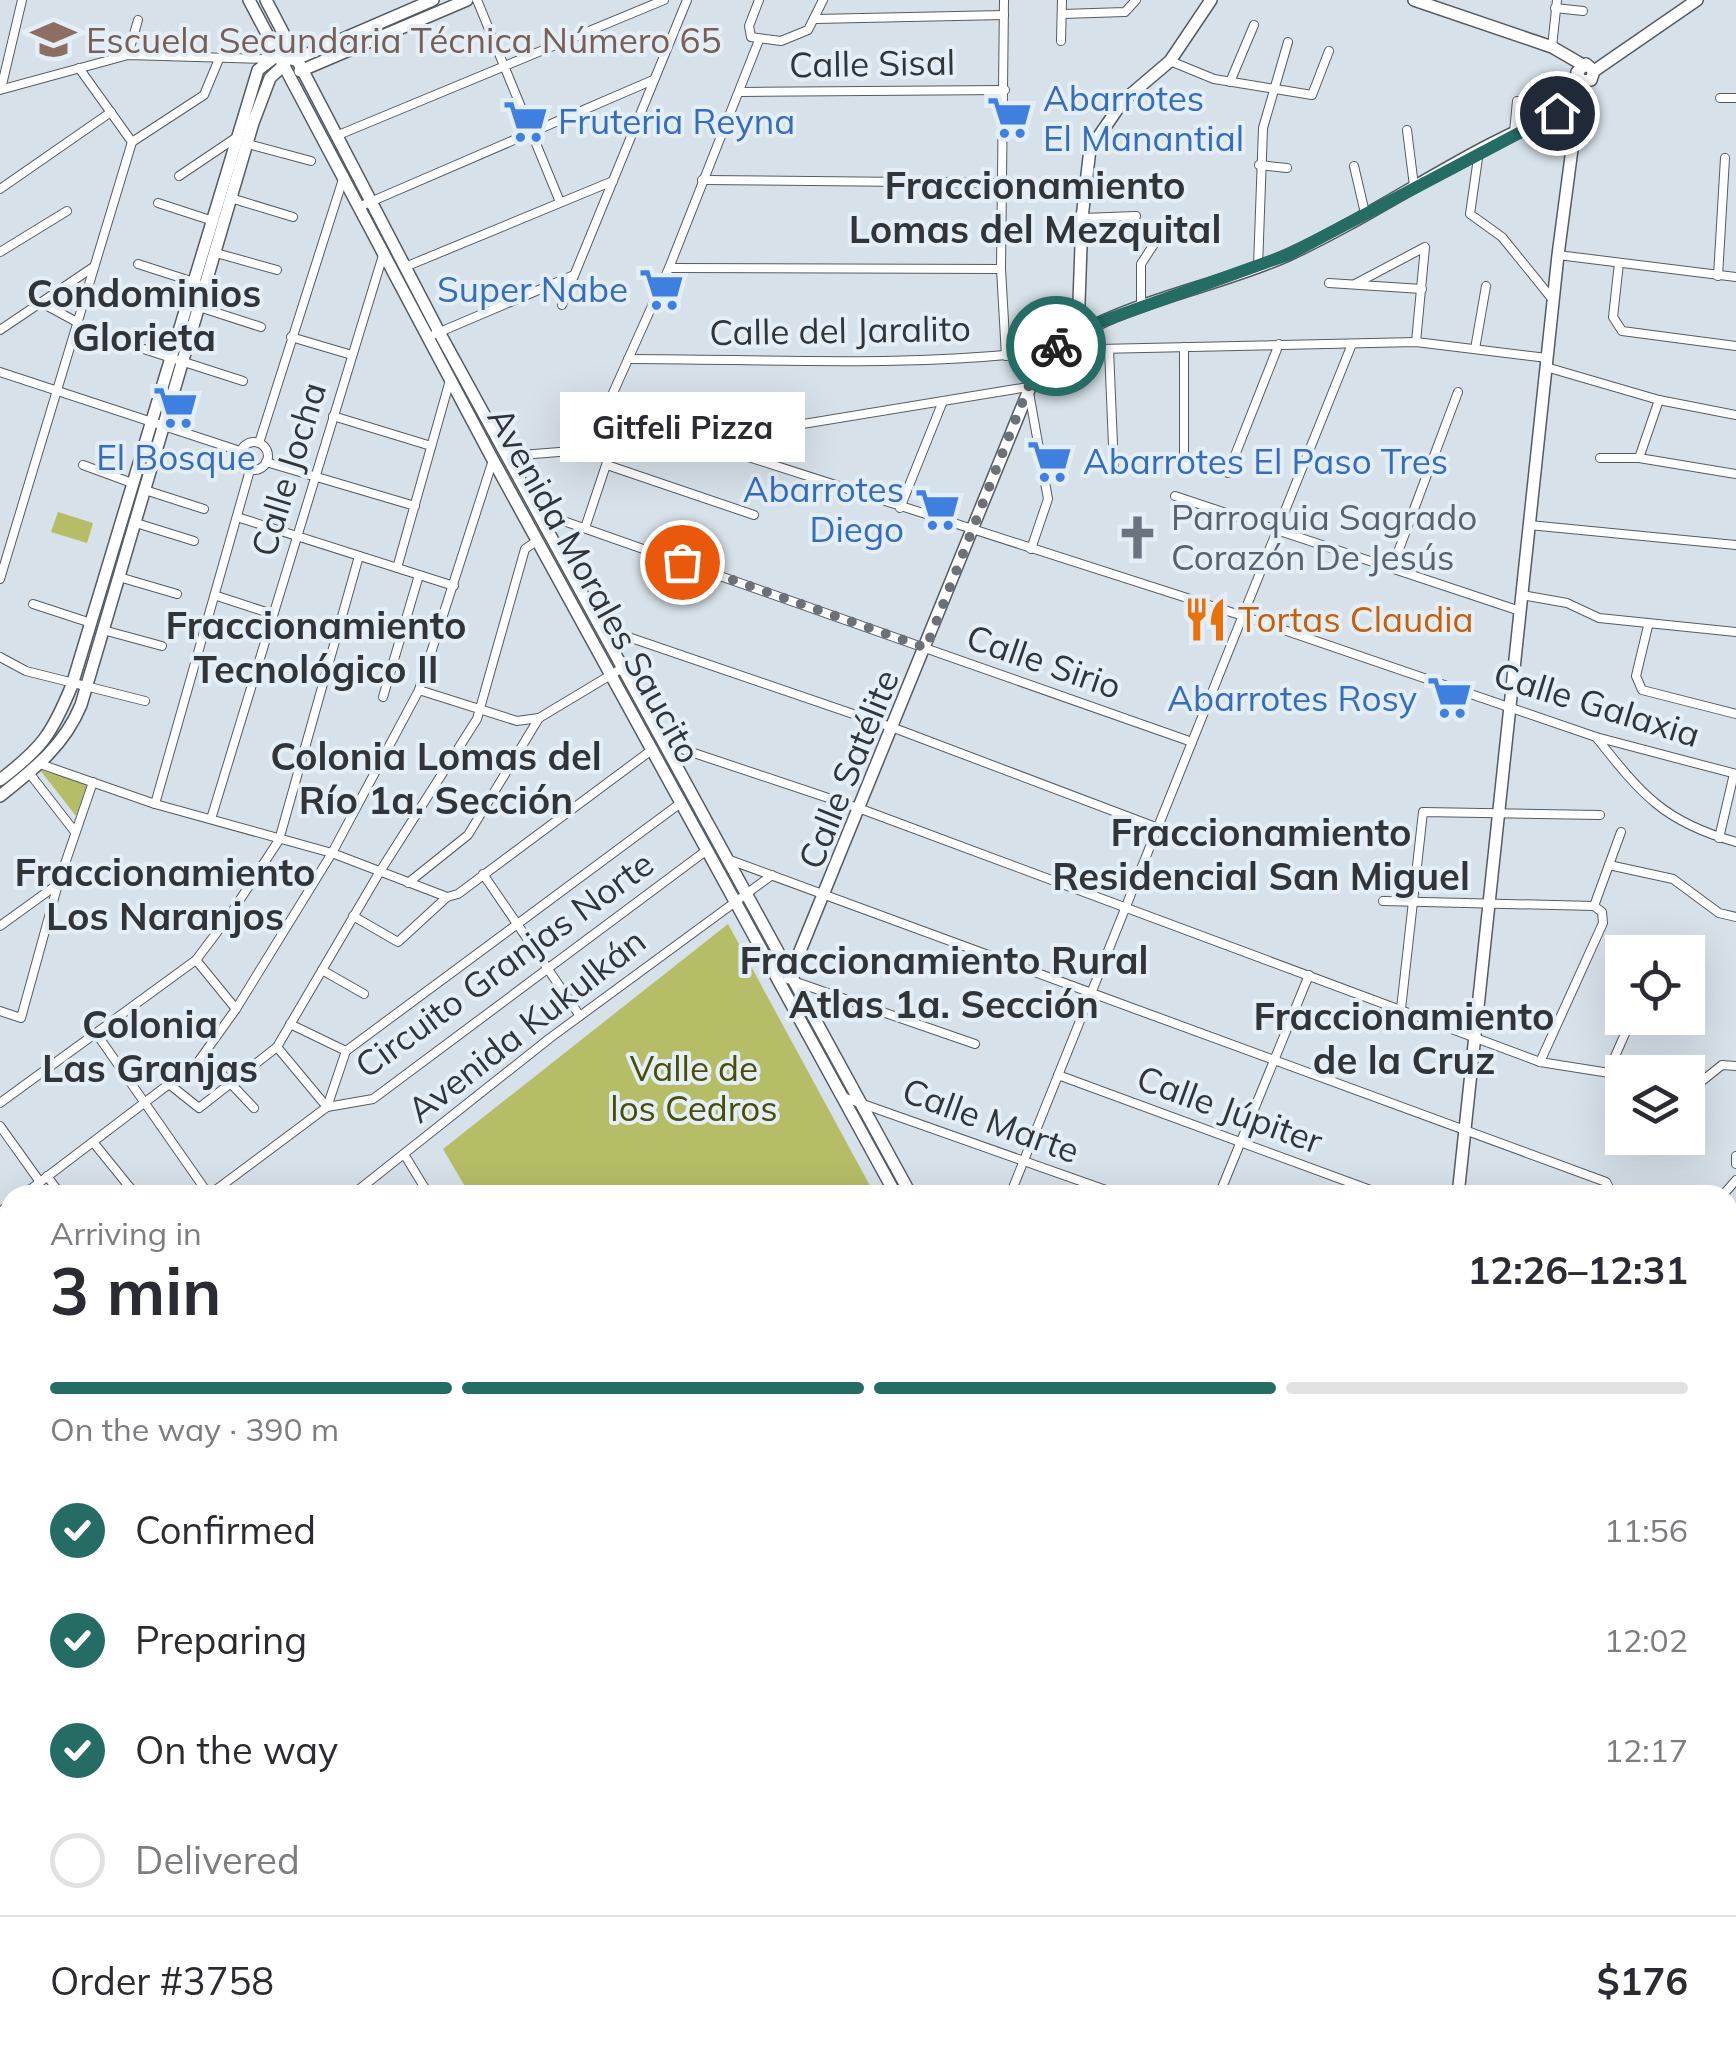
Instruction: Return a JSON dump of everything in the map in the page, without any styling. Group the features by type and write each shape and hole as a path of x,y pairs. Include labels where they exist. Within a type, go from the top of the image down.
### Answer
{"street":[{"path":"1,90 22,0"},
{"name":"Avenida Morales Saucito","path":"248,0 335,136 384,252 508,456 605,629 618,670"},
{"name":"Avenida Morales Saucito","path":"266,0 285,61 344,176 405,266 451,376 493,460 726,859 780,982 843,1098 904,1185"},
{"path":"1,90 128,55 285,61 433,0"},
{"path":"0,780 36,754 52,734 119,578 164,425 192,281 258,70 468,0"},
{"path":"477,0 560,202"},
{"path":"335,136 664,0"},
{"path":"562,305 687,0"},
{"path":"759,0 749,26 751,37 759,40 796,36 815,19 822,0"},
{"path":"1004,0 1002,269 1006,356"},
{"path":"1061,41 1062,0"},
{"path":"1062,14 1125,12 1136,0"},
{"path":"1078,330 1082,218 1090,149 1104,123 1170,61 1211,0"},
{"path":"1414,0 1552,47 1588,68"},
{"path":"1459,1185 1546,362 1581,81 1577,72 1697,0"},
{"path":"1552,47 1556,4 1582,11"},
{"path":"815,19 1004,15"},
{"path":"128,55 138,20"},
{"path":"1230,82 1254,25"},
{"path":"586,451 668,268 759,40"},
{"path":"1258,267 1259,165 1272,89 1288,42"},
{"path":"1170,61 1230,82 1312,95 1329,51"},
{"path":"0,53 11,52"},
{"path":"0,579 132,142 204,95 219,59"},
{"path":"0,796 35,769 72,726 87,685 97,626 150,422 200,307 270,78 285,61"},
{"path":"78,68 132,142"},
{"path":"365,204 653,80"},
{"name":"Calle Sisal","path":"740,92 1005,90"},
{"path":"1720,98 1736,98"},
{"path":"1514,132 1517,101"},
{"name":"Calle Satélite","path":"794,979 1037,365 1078,330 1258,267 1514,132 1575,106"},
{"path":"0,189 111,112"},
{"path":"1407,130 1414,186"},
{"path":"179,176 234,138"},
{"path":"248,144 311,161"},
{"path":"1479,151 1470,214 1502,236 1553,300"},
{"path":"228,158 243,164"},
{"path":"1718,276 1726,158"},
{"path":"1259,165 1287,168"},
{"path":"1354,166 1365,213"},
{"path":"259,443 344,176"},
{"path":"405,266 613,180"},
{"path":"702,180 1005,183"},
{"path":"1724,188 1736,190"},
{"path":"234,199 294,216"},
{"path":"158,203 210,220"},
{"path":"0,252 67,210"},
{"path":"1082,218 1136,216"},
{"path":"1141,308 1141,264 1156,241"},
{"path":"1355,284 1425,247 1416,342"},
{"path":"216,252 277,270"},
{"name":"Calle Jocha","path":"211,819 384,252"},
{"path":"1558,255 1736,278"},
{"path":"1618,263 1613,317 1616,327 1634,334 1736,346"},
{"path":"138,264 206,285"},
{"path":"0,330 92,268"},
{"path":"668,268 1002,269"},
{"path":"435,334 574,275"},
{"path":"1329,282 1422,288"},
{"path":"1475,349 1486,286"},
{"path":"40,302 76,322"},
{"path":"200,307 261,327"},
{"path":"292,338 352,355"},
{"name":"Calle del Jaralito","path":"628,360 1006,356 1052,350 1416,342 1546,362 1659,400 1736,415"},
{"path":"128,344 243,382"},
{"path":"1228,473 1279,344"},
{"path":"1014,1185 1352,344"},
{"path":"1184,348 1184,465"},
{"path":"1109,349 1114,469"},
{"path":"0,372 240,451"},
{"path":"398,568 451,376"},
{"path":"36,1185 198,1062 236,1010 332,852 419,690 493,460 700,441 1028,387 1048,499 1031,549"},
{"path":"1392,568 1458,392"},
{"path":"1639,458 1659,400"},
{"path":"900,508 943,401"},
{"path":"332,416 432,446"},
{"name":"Calle Galaxia","path":"700,441 1243,616 1596,738 1735,774"},
{"path":"250,470 240,460 240,451 246,444 259,443"},
{"path":"259,443 268,453 266,462"},
{"path":"585,528 610,450"},
{"path":"1600,458 1639,458 1736,474"},
{"path":"155,804 250,470 266,462 415,506"},
{"path":"83,465 132,483"},
{"path":"608,465 754,515"},
{"path":"145,490 204,509"},
{"path":"1175,496 1520,611"},
{"name":"Calle Sirio","path":"538,512 1192,742"},
{"path":"238,518 454,586"},
{"path":"136,523 194,541"},
{"path":"1529,525 1736,545"},
{"path":"0,533 10,546"},
{"path":"169,1084 199,1108 277,1047 480,711 525,549 538,540"},
{"path":"0,1104 196,960 279,840 358,556"},
{"path":"383,697 419,574"},
{"path":"119,578 177,594"},
{"path":"1522,595 1568,603 1599,618 1736,632"},
{"path":"217,596 272,614"},
{"path":"33,604 162,646"},
{"path":"1648,626 1636,676 1642,690 1736,714"},
{"path":"605,629 894,728 1158,828"},
{"path":"0,657 26,671 72,685 87,685 145,701"},
{"path":"419,690 517,722 539,718 618,670"},
{"path":"408,883 468,836 539,718"},
{"path":"1596,738 1632,782 1678,822 1701,834 1736,842"},
{"path":"353,916 398,942 448,897 657,745 861,809 1540,1062 1605,1072"},
{"name":"Avenida Morales Saucito","path":"657,745 707,850 794,979 863,1104 894,1185"},
{"path":"35,769 93,782 155,804 332,852 448,897"},
{"path":"35,769 75,832"},
{"path":"1719,838 1735,774"},
{"path":"0,1011 21,1018 58,884 93,782"},
{"path":"222,1185 327,1107 346,1051 682,802"},
{"path":"1401,1009 1423,812 1600,815"},
{"path":"1594,906 1621,832"},
{"name":"Circuito Granjas Norte","path":"327,1107 373,1099 707,850"},
{"path":"726,859 1608,1185"},
{"path":"1609,865 1673,880 1719,912 1736,917"},
{"path":"483,874 580,1016"},
{"name":"Avenida Kukulkán","path":"365,1185 580,1016 772,875"},
{"path":"0,926 58,884"},
{"path":"1382,901 1488,907 1594,906 1602,912 1603,923 1540,1062"},
{"path":"196,960 236,1010"},
{"path":"322,970 364,994"},
{"path":"1224,1185 1309,975"},
{"path":"780,982 794,979 975,1044"},
{"path":"290,1024 346,1051"},
{"path":"96,1033 202,1185"},
{"path":"277,1047 327,1107"},
{"path":"1705,1076 1722,1065 1736,1066"},
{"path":"218,1070 254,1108"},
{"name":"Calle Júpiter","path":"1058,1076 1357,1185"},
{"name":"Calle Marte","path":"843,1098 1092,1185"},
{"path":"0,1126 50,1185"},
{"path":"93,1142 128,1185"},
{"path":"404,1154 423,1185"},
{"path":"1736,1156 1736,1164"}],"green space":[{"path":"58,512 93,523 87,543 51,532"},
{"path":"40,770 87,784 76,816"},
{"name":"Valle de los Cedros","path":"728,924 870,1185 464,1185 443,1149"}],"way so far":[{"path":"682,562 926,648 1037,365 1056,346"}],"place":[{"name":"Escuela Secundaria Técnica Número 65","path":"53,40"},
{"name":"Abarrotes El Manantial","path":"1010,118"},
{"name":"Fruteria Reyna","path":"525,121"},
{"name":"Super Nabe","path":"661,289"},
{"name":"El Bosque","path":"176,407"},
{"name":"Abarrotes El Paso Tres","path":"1050,461"},
{"name":"Abarrotes Diego","path":"937,509"},
{"name":"Parroquia Sagrado Corazón De Jesús","path":"1138,537"},
{"name":"Gitfeli Pizza","path":"682,562"},
{"name":"Tortas Claudia","path":"1205,619"},
{"name":"Abarrotes Rosy","path":"1450,698"}],"district":[{"name":"Fraccionamiento Lomas del Mezquital","path":"1035,207"},
{"name":"Condominios Glorieta","path":"144,315"},
{"name":"Fraccionamiento Tecnológico II","path":"316,647"},
{"name":"Colonia Lomas del Río 1a. Sección","path":"436,778"},
{"name":"Fraccionamiento Residencial San Miguel","path":"1261,854"},
{"name":"Fraccionamiento Los Naranjos","path":"165,894"},
{"name":"Fraccionamiento Rural Atlas 1a. Sección","path":"944,982"},
{"name":"Fraccionamiento de la Cruz","path":"1404,1038"},
{"name":"Colonia Las Granjas","path":"150,1046"}],"route":[{"path":"1056,346 1078,330 1290,254 1514,132 1557,113"}]}
